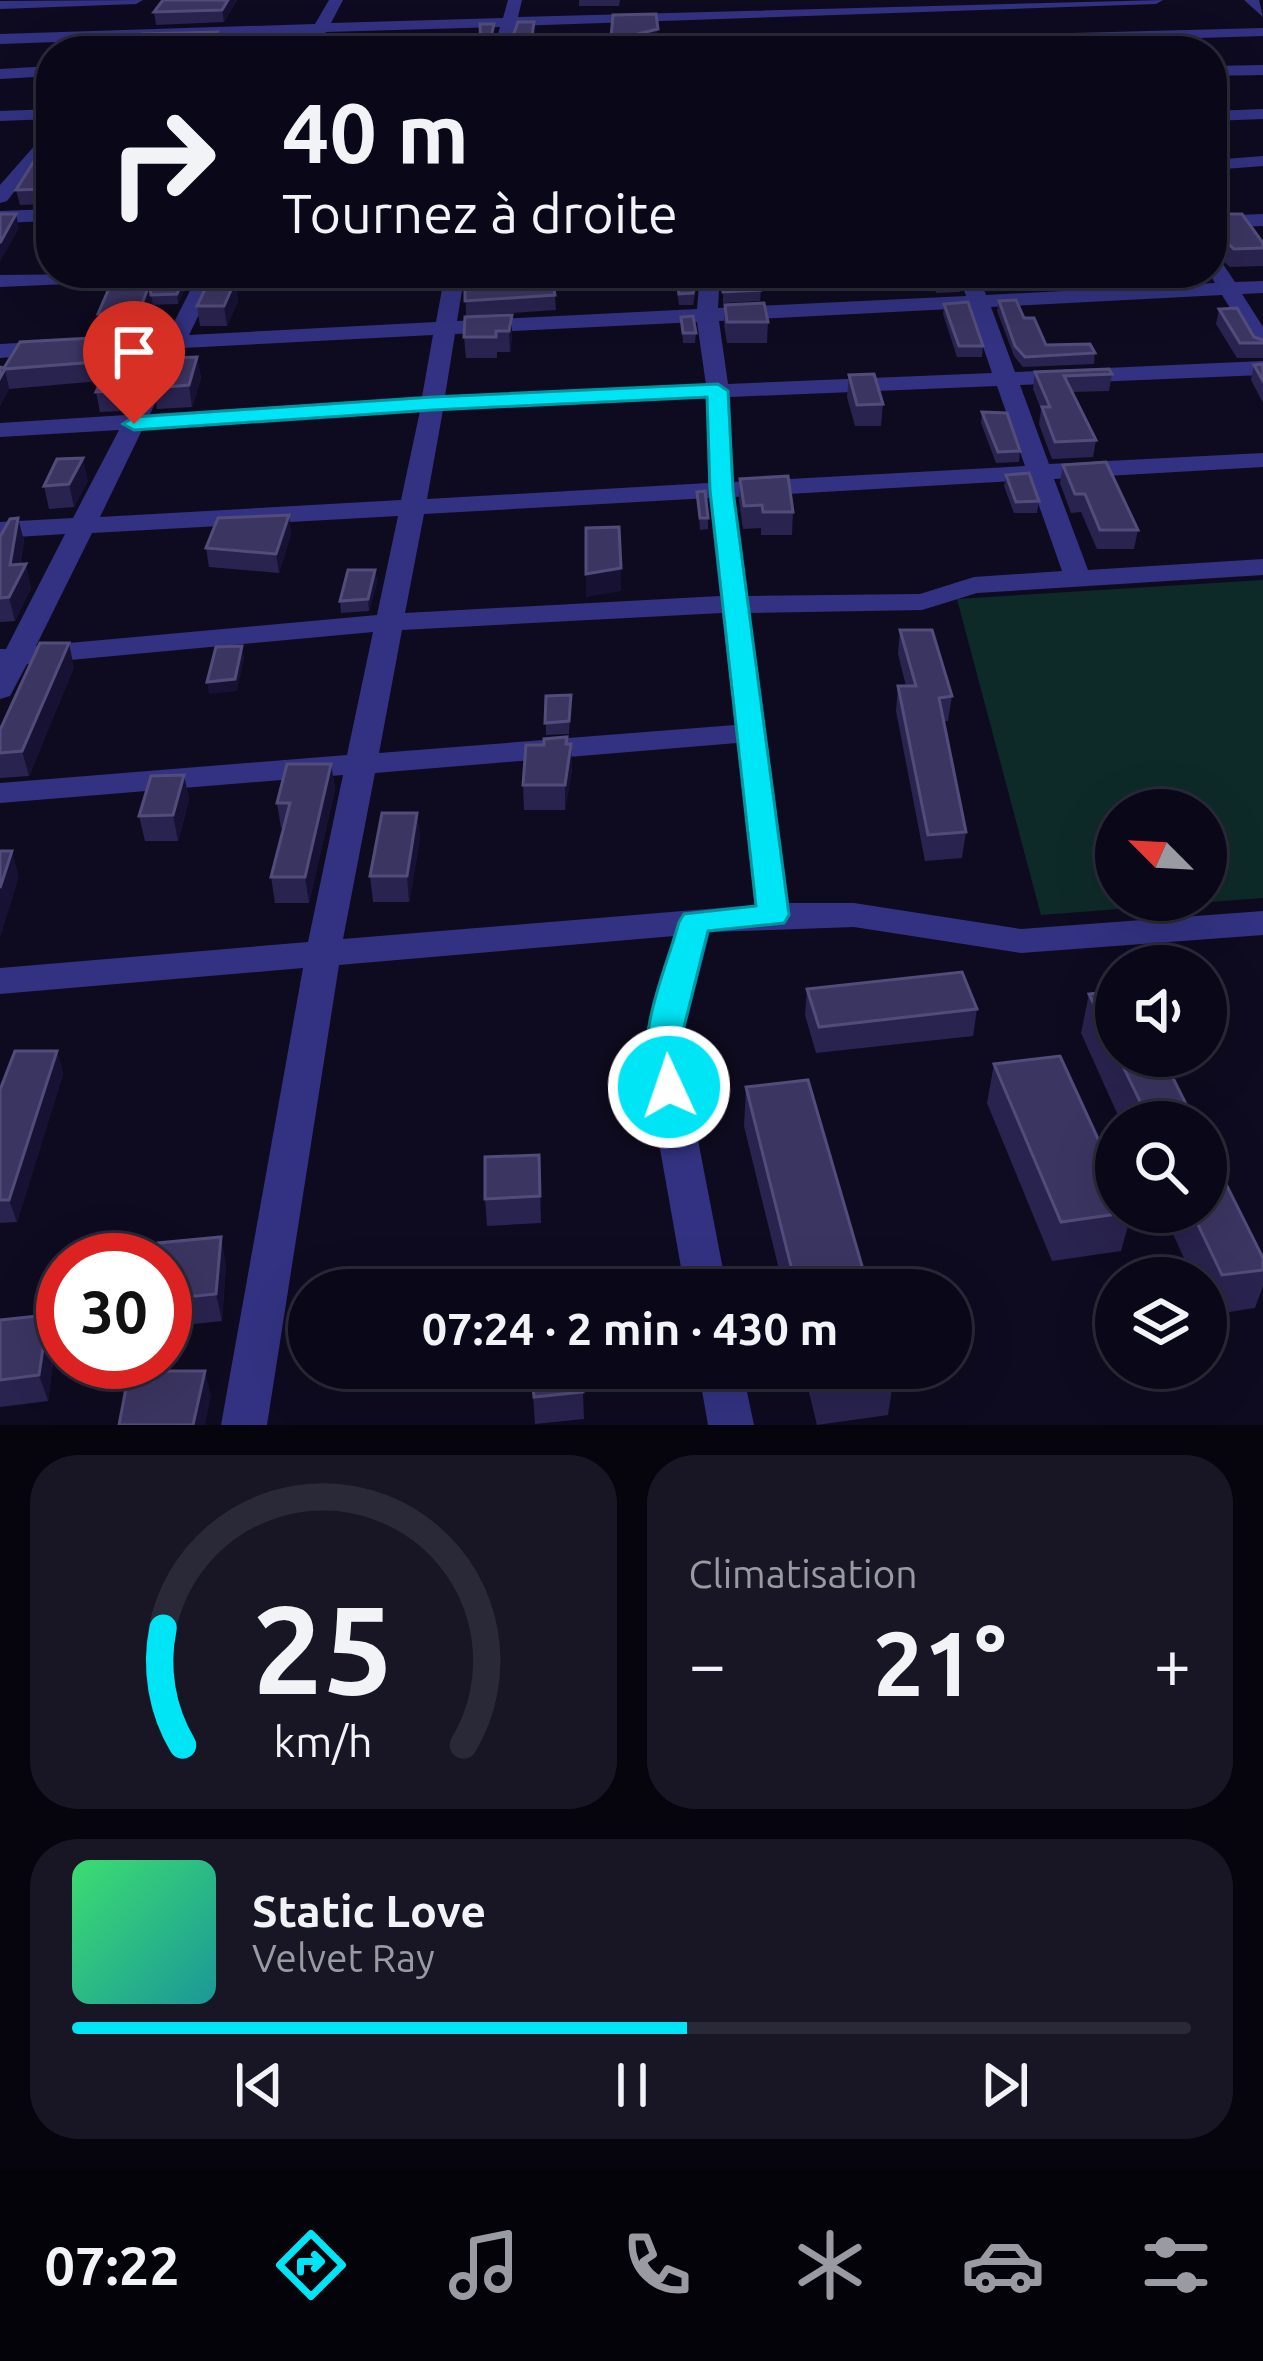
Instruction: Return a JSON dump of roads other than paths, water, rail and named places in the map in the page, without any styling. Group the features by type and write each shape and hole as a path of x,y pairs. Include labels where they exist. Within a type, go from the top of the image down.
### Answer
{"street":[{"path":"0,5 136,0"},
{"path":"127,34 156,0"},
{"path":"314,36 336,0"},
{"path":"506,36 515,0"},
{"path":"76,36 511,21 696,8 1156,0"},
{"path":"1251,0 1263,13"},
{"path":"1056,2 1073,36"},
{"path":"869,4 880,36"},
{"path":"1206,36 1263,32"},
{"path":"0,39 36,38"},
{"path":"1227,71 1263,70"},
{"path":"0,74 36,72"},
{"path":"1227,115 1263,114"},
{"path":"0,116 36,115"},
{"path":"0,197 36,151"},
{"path":"1227,164 1263,161"},
{"path":"0,164 36,163"},
{"path":"0,217 36,215"},
{"path":"1227,221 1263,220"},
{"path":"0,281 36,279"},
{"path":"1227,283 1263,344"},
{"path":"0,351 1263,287"},
{"path":"0,690 8,658 82,528 202,288"},
{"path":"244,1425 323,953 453,288"},
{"path":"709,288 721,490 773,915"},
{"path":"974,288 1077,577"},
{"path":"0,430 433,403 1263,368"},
{"path":"0,530 1263,460"},
{"path":"8,658 389,622 734,603 922,602 974,585 1263,567"},
{"path":"0,794 750,733"},
{"path":"0,980 773,915 854,915 1021,941 1263,923"},
{"path":"695,922 662,1047 702,1269"},
{"path":"724,1389 731,1425"}]}
